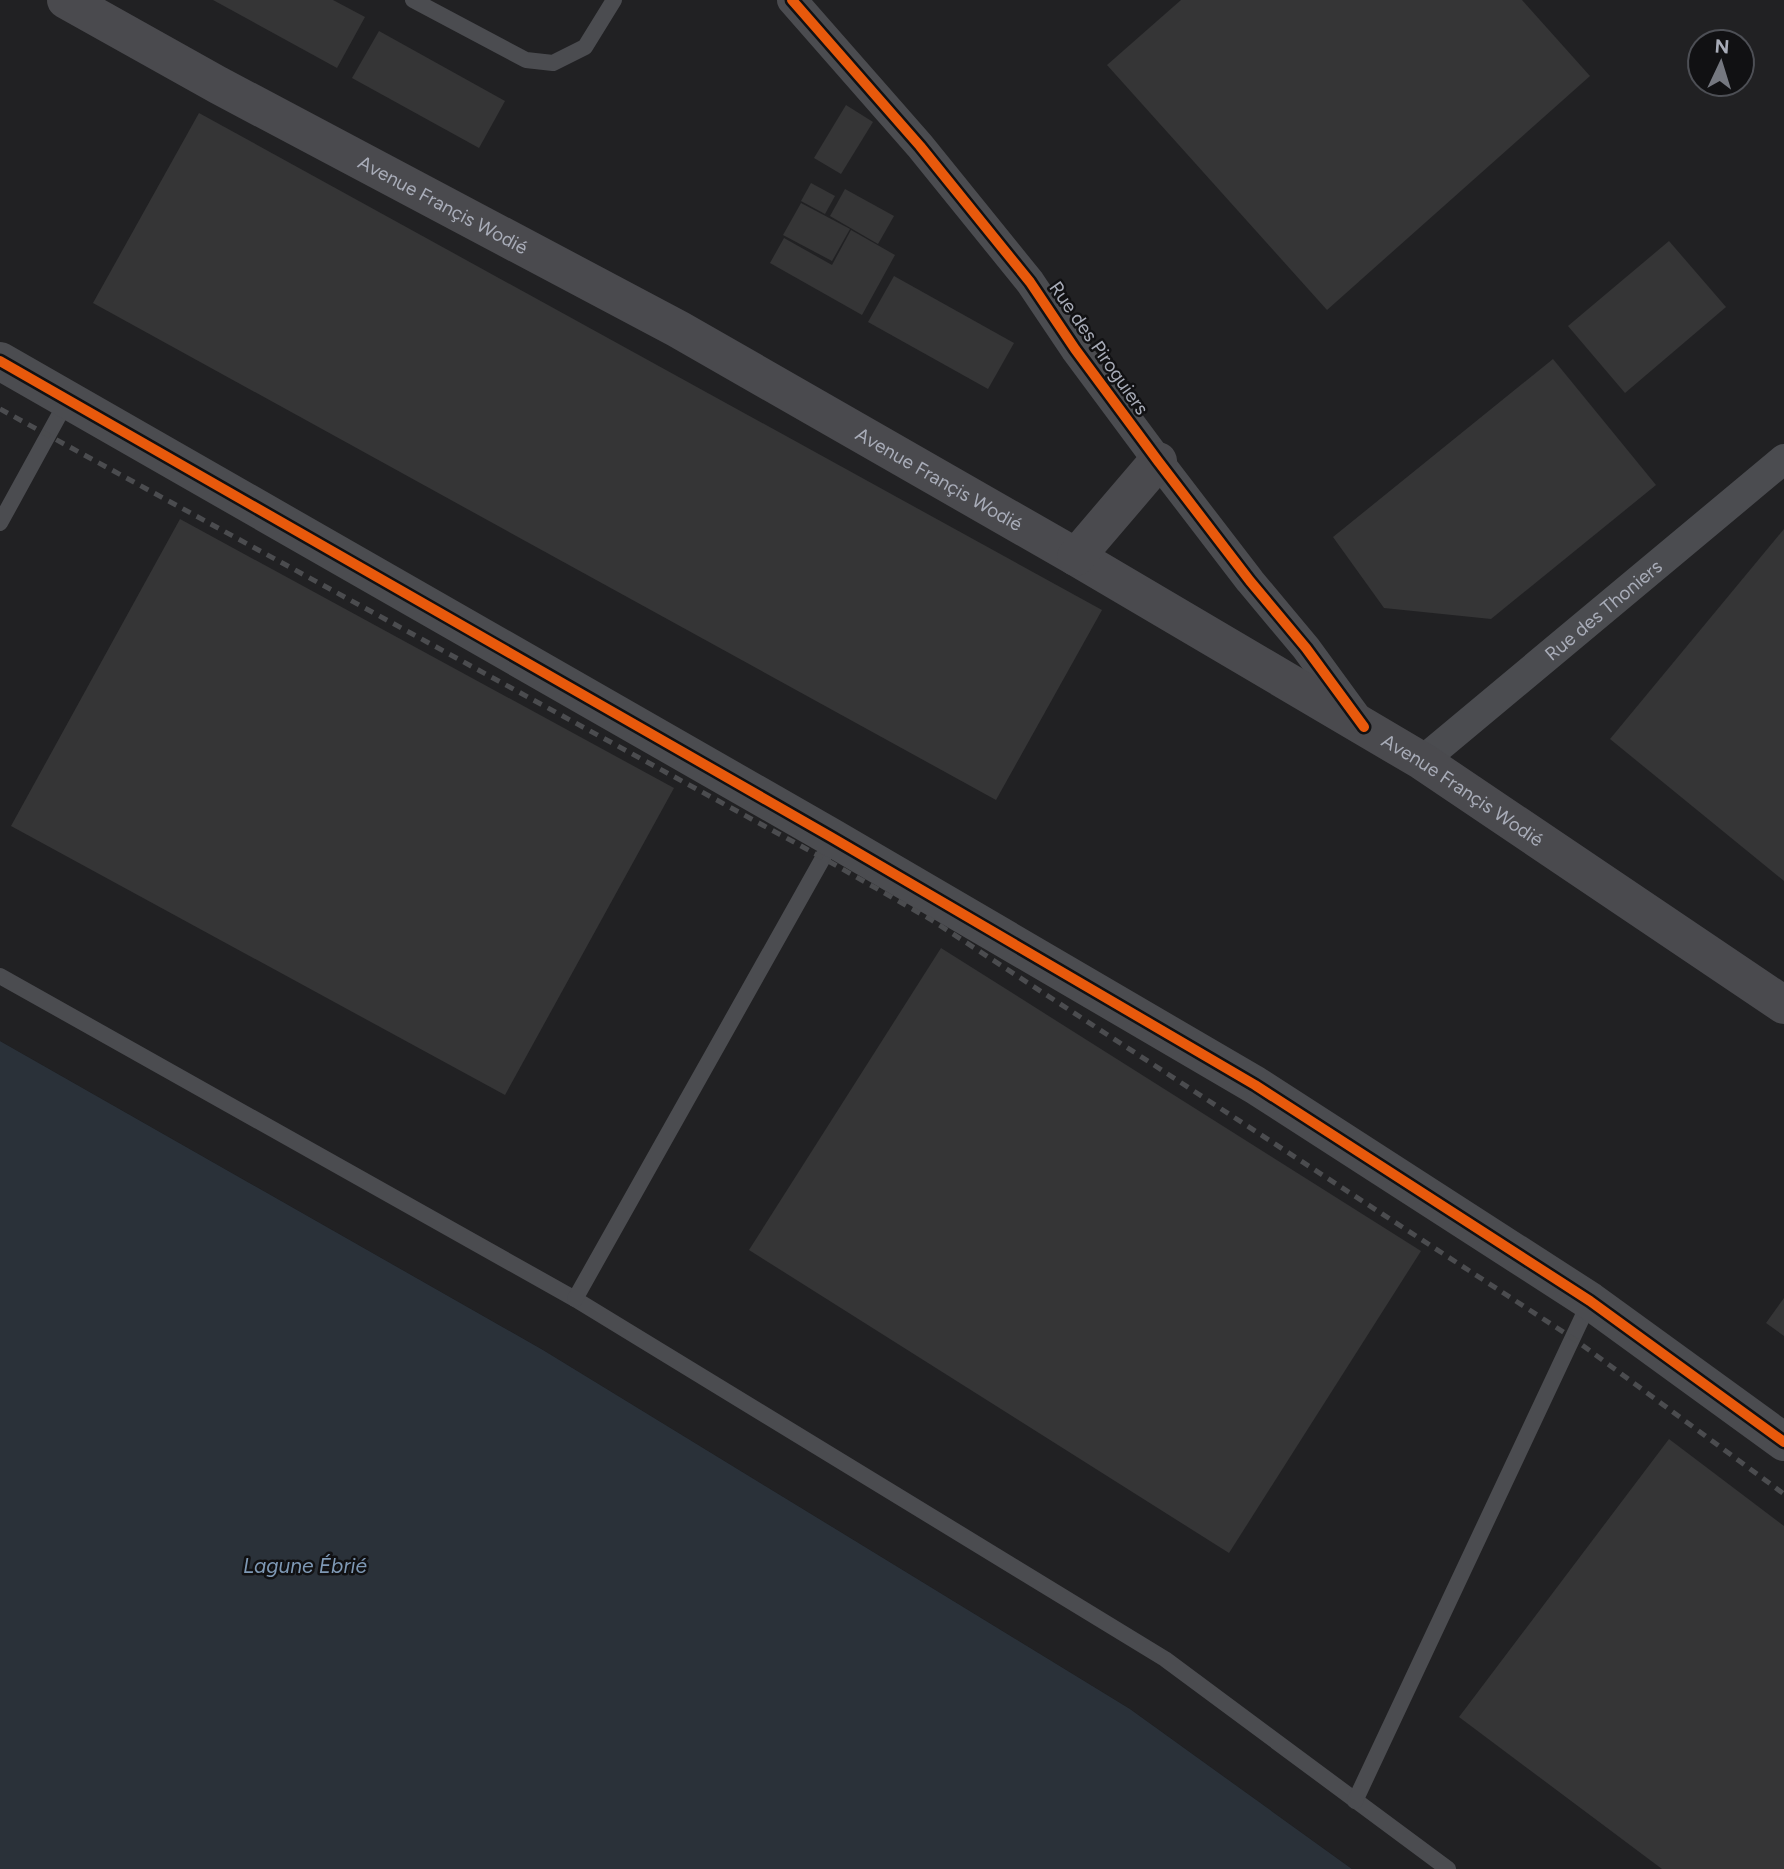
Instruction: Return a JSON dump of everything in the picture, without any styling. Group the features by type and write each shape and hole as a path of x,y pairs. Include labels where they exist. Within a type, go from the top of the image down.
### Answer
{"main road":[{"name":"Avenue Françis Wodié","path":"67,0 218,85 677,329 1076,557 1422,761 1784,1005"},
{"path":"1076,557 1158,461"}],"street":[{"name":"Rue des Piroguiers","path":"792,0 920,145 1030,282 1075,349 1158,461 1250,581 1306,648 1364,727"},
{"path":"0,361 831,837 1255,1085 1590,1301 1784,1442"},
{"name":"Rue des Thoniers","path":"1422,761 1784,459"}],"lane":[{"path":"413,0 526,60 553,63 585,47 614,0"},
{"path":"0,523 68,399"},
{"path":"575,1299 823,858 831,837"},
{"path":"0,976 575,1299 1165,1659 1448,1869"},
{"path":"1355,1801 1590,1301"}],"shaded area":[{"path":"0,0 1784,0 1784,1869 1352,1869 1130,1709 543,1350 0,1041"}],"water":[{"name":"Lagune Ébrié","path":"0,1041 543,1350 1130,1709 1352,1869 0,1869"}],"building":[{"path":"213,0 333,0 365,17 337,68"},
{"path":"1181,0 1522,0 1590,76 1327,310 1107,65"},
{"path":"379,31 505,101 479,148 352,78"},
{"path":"846,105 873,122 841,174 814,158"},
{"path":"199,113 1102,610 996,800 93,303"},
{"path":"811,183 835,196 825,214 801,201"},
{"path":"845,189 894,216 878,244 830,216"},
{"path":"801,203 850,229 832,261 783,235"},
{"path":"851,230 895,255 862,315 770,263 784,238 832,265"},
{"path":"1669,241 1726,307 1625,393 1568,326"},
{"path":"894,276 1014,343 988,389 868,322"},
{"path":"1553,359 1656,485 1491,619 1384,608 1333,537"},
{"path":"180,519 674,788 505,1095 11,826"},
{"path":"1784,529 1784,881 1610,739"},
{"path":"941,948 1421,1251 1229,1553 749,1250"},
{"path":"1784,1298 1784,1336 1766,1323"},
{"path":"1669,1439 1784,1526 1784,1869 1662,1869 1459,1717"}],"railway":[{"path":"0,409 930,919 1574,1339 1784,1494"}],"cycle path":[{"path":"792,0 920,146 1030,282 1075,349 1158,461 1250,581 1306,648 1364,727"},
{"path":"0,361 831,837 1255,1085 1590,1301 1784,1442"}]}
